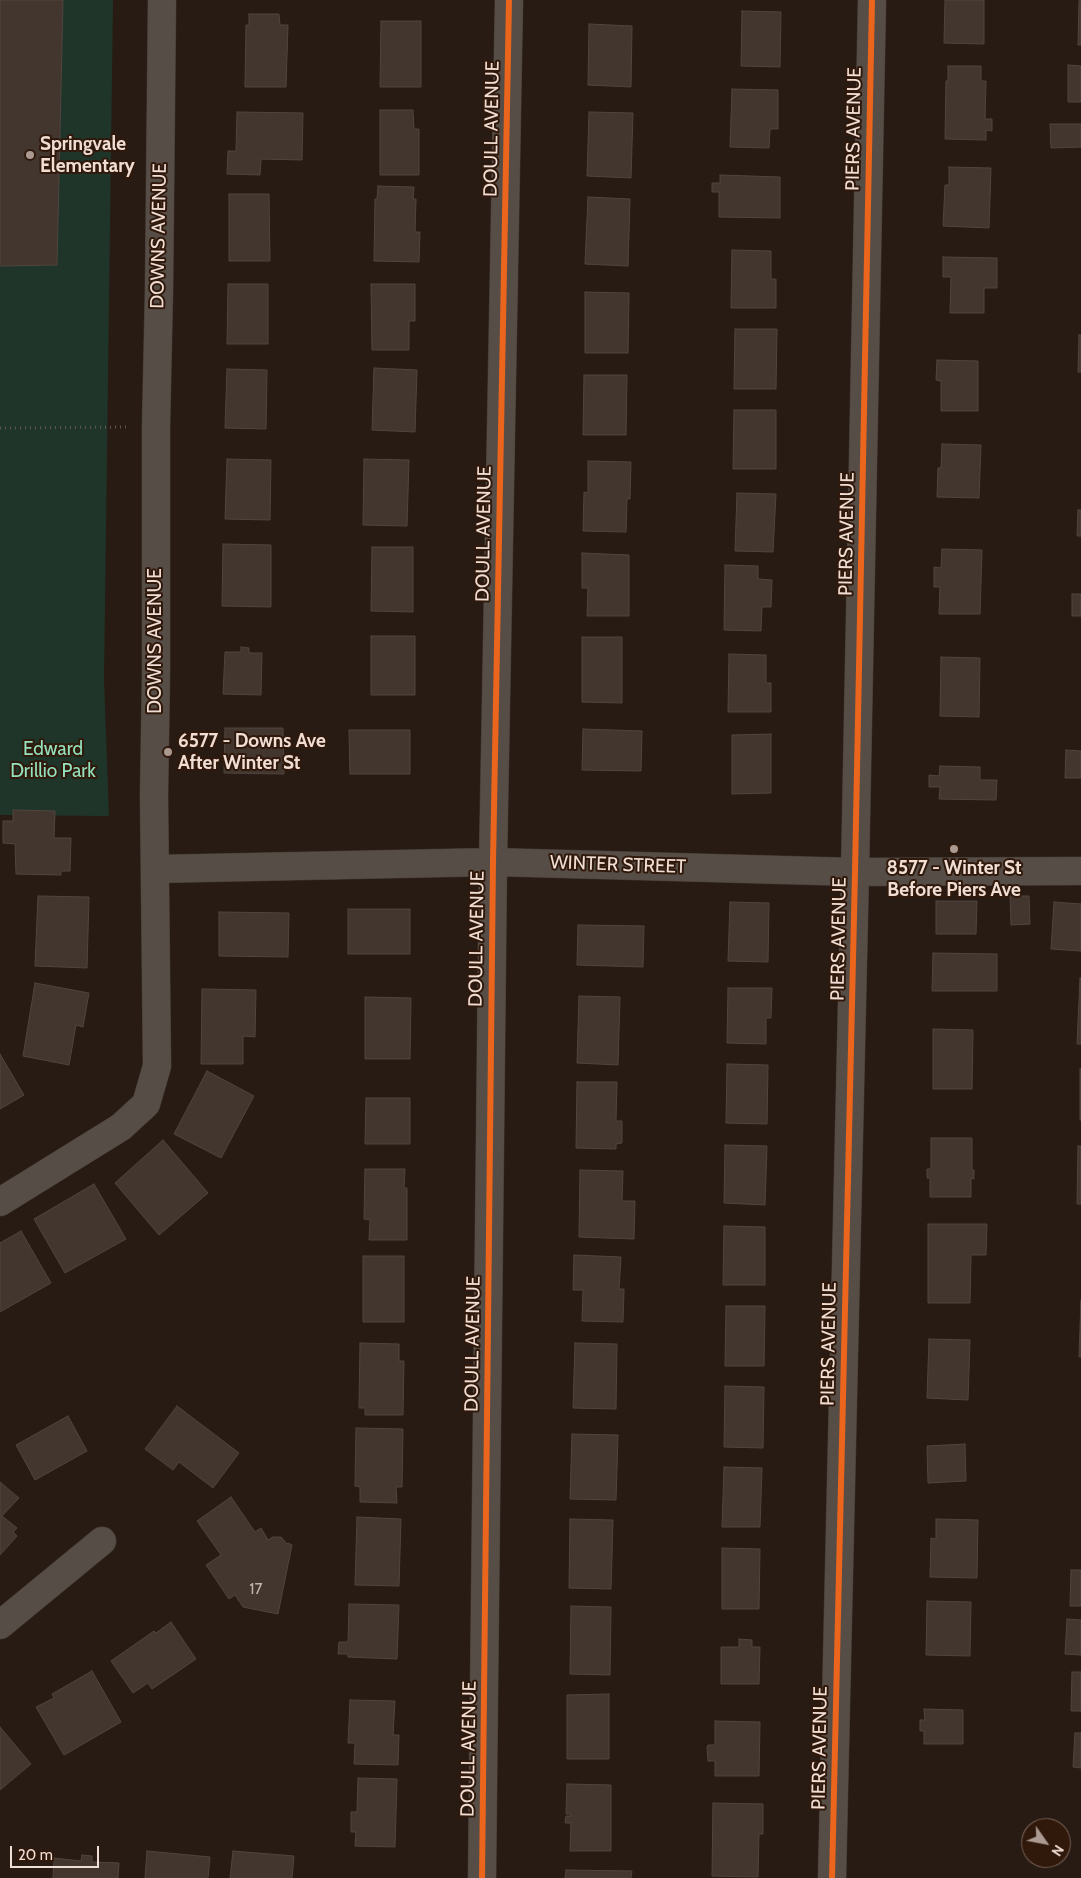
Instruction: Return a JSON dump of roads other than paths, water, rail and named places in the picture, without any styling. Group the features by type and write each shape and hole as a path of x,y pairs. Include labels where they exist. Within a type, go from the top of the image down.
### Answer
{"street":[{"name":"DOWNS AVENUE","path":"0,1202 121,1127 146,1104 157,1066 154,795 156,427 162,0"},
{"name":"DOULL AVENUE","path":"482,1878 493,862 509,0"},
{"name":"PIERS AVENUE","path":"832,1878 855,872 872,0"},
{"name":"WINTER STREET","path":"155,869 493,862 855,872 1081,871"},
{"path":"0,1625 102,1541"}],"place":[{"name":"Springvale Elementary","path":"30,155"},
{"name":"6577 - Downs Ave After Winter St","path":"168,752"},
{"name":"8577 - Winter St Before Piers Ave","path":"954,849"}],"park label":[{"name":"Edward Drillio Park","path":"53,760"}]}
